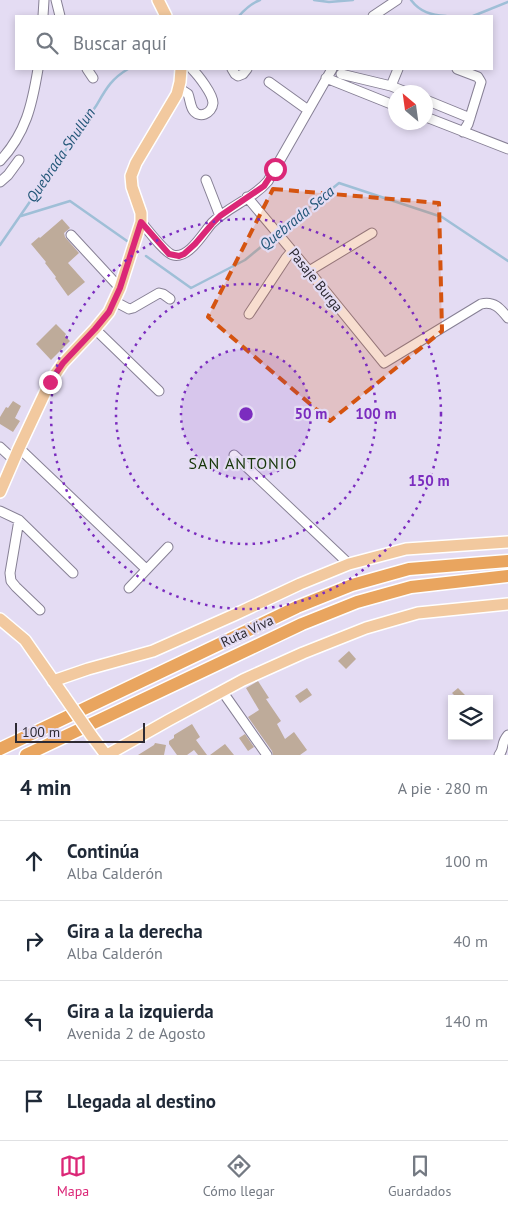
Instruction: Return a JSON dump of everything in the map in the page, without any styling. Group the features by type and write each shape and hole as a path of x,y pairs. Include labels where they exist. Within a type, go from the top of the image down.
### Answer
{"highway":[{"name":"Ruta Viva","path":"0,749 297,607 352,585 409,569 508,562"},
{"name":"Ruta Viva","path":"26,755 302,624 357,602 411,587 508,576"}],"main road":[{"path":"158,0 166,15"},
{"path":"0,492 50,382 63,363 109,312 120,288 141,222 141,213 132,186 131,176 136,163 178,94 183,91 180,82 181,70"},
{"name":"Ruta Viva","path":"54,681 88,669 153,651 300,584 349,564 406,549 508,542"},
{"path":"0,619 25,640 107,755 243,680 303,653 366,628 418,613 508,604"}],"street":[{"path":"43,15 44,0"},
{"path":"56,0 60,15"},
{"path":"374,15 397,0"},
{"path":"0,161 10,151 21,133 28,116 38,70"},
{"path":"88,70 93,78"},
{"path":"193,70 202,81 213,101 213,106 206,114 201,115 193,110 183,91 202,81"},
{"path":"233,70 238,76 246,70"},
{"path":"141,222 166,251 179,256 184,254 220,216 268,181 331,70"},
{"path":"391,85 398,70"},
{"path":"460,70 478,77 481,82 468,124 463,132"},
{"path":"341,74 388,85"},
{"path":"326,78 388,103"},
{"path":"269,82 308,110"},
{"path":"433,103 470,118"},
{"path":"433,120 508,149"},
{"path":"0,182 19,160"},
{"path":"206,180 220,216"},
{"name":"Pasaje Burga","path":"247,198 310,271 384,363 481,304 492,303 496,305 508,318"},
{"path":"310,271 372,233"},
{"path":"71,235 120,288"},
{"path":"249,314 292,251"},
{"path":"114,301 133,308 159,293 170,299"},
{"path":"95,329 159,391"},
{"path":"0,447 14,460"},
{"path":"19,448 146,570"},
{"path":"234,455 349,564"},
{"path":"0,511 19,520 74,573"},
{"path":"19,520 10,573 11,581 40,610"},
{"path":"129,588 168,547"},
{"path":"222,691 267,755"},
{"path":"503,754 503,741 508,735"}],"highlighted area":[{"path":"273,189 439,203 442,331 330,421 208,317"}],"building":[{"path":"62,219 70,228 64,233 65,237 79,253 68,263 85,282 68,296 46,262 31,244"},
{"path":"56,324 70,341 51,360 36,344"},
{"path":"13,401 21,406 15,418 20,421 13,432 0,424 0,417 6,407 8,408"},
{"path":"349,651 356,659 346,669 338,661"},
{"path":"258,681 269,698 266,699 281,721 277,724 285,739 294,732 307,750 300,755 273,755 248,717 259,710 246,688"},
{"path":"307,688 312,695 300,703 295,696"},
{"path":"458,688 465,695 454,695 452,693"},
{"path":"192,724 200,737 196,740 207,755 198,755 194,750 187,755 177,755 169,741 174,738 174,735"},
{"path":"245,734 254,747 248,751 239,738"},
{"path":"155,743 166,745 164,755 138,755 154,745"},
{"path":"225,744 234,755 210,755"}],"waterway":[{"name":"Quebrada Shullun","path":"240,15 260,0"},
{"name":"Quebrada Shullun","path":"314,0 329,2 353,0"},
{"name":"Quebrada Shullun","path":"411,0 418,7 435,15"},
{"name":"Quebrada Shullun","path":"476,15 508,2"},
{"name":"Quebrada Shullun","path":"0,245 106,89 127,70"},
{"name":"Quebrada Seca","path":"146,256 191,288 245,260 339,183 442,217 508,261"},
{"name":"Quebrada Seca","path":"21,216 70,201 127,241"}],"district":[{"name":"SAN ANTONIO","path":"243,463"}],"route":[{"path":"50,382 63,363 109,312 120,288 141,222 169,254 179,256 195,244 220,216 264,186 275,169"}]}
